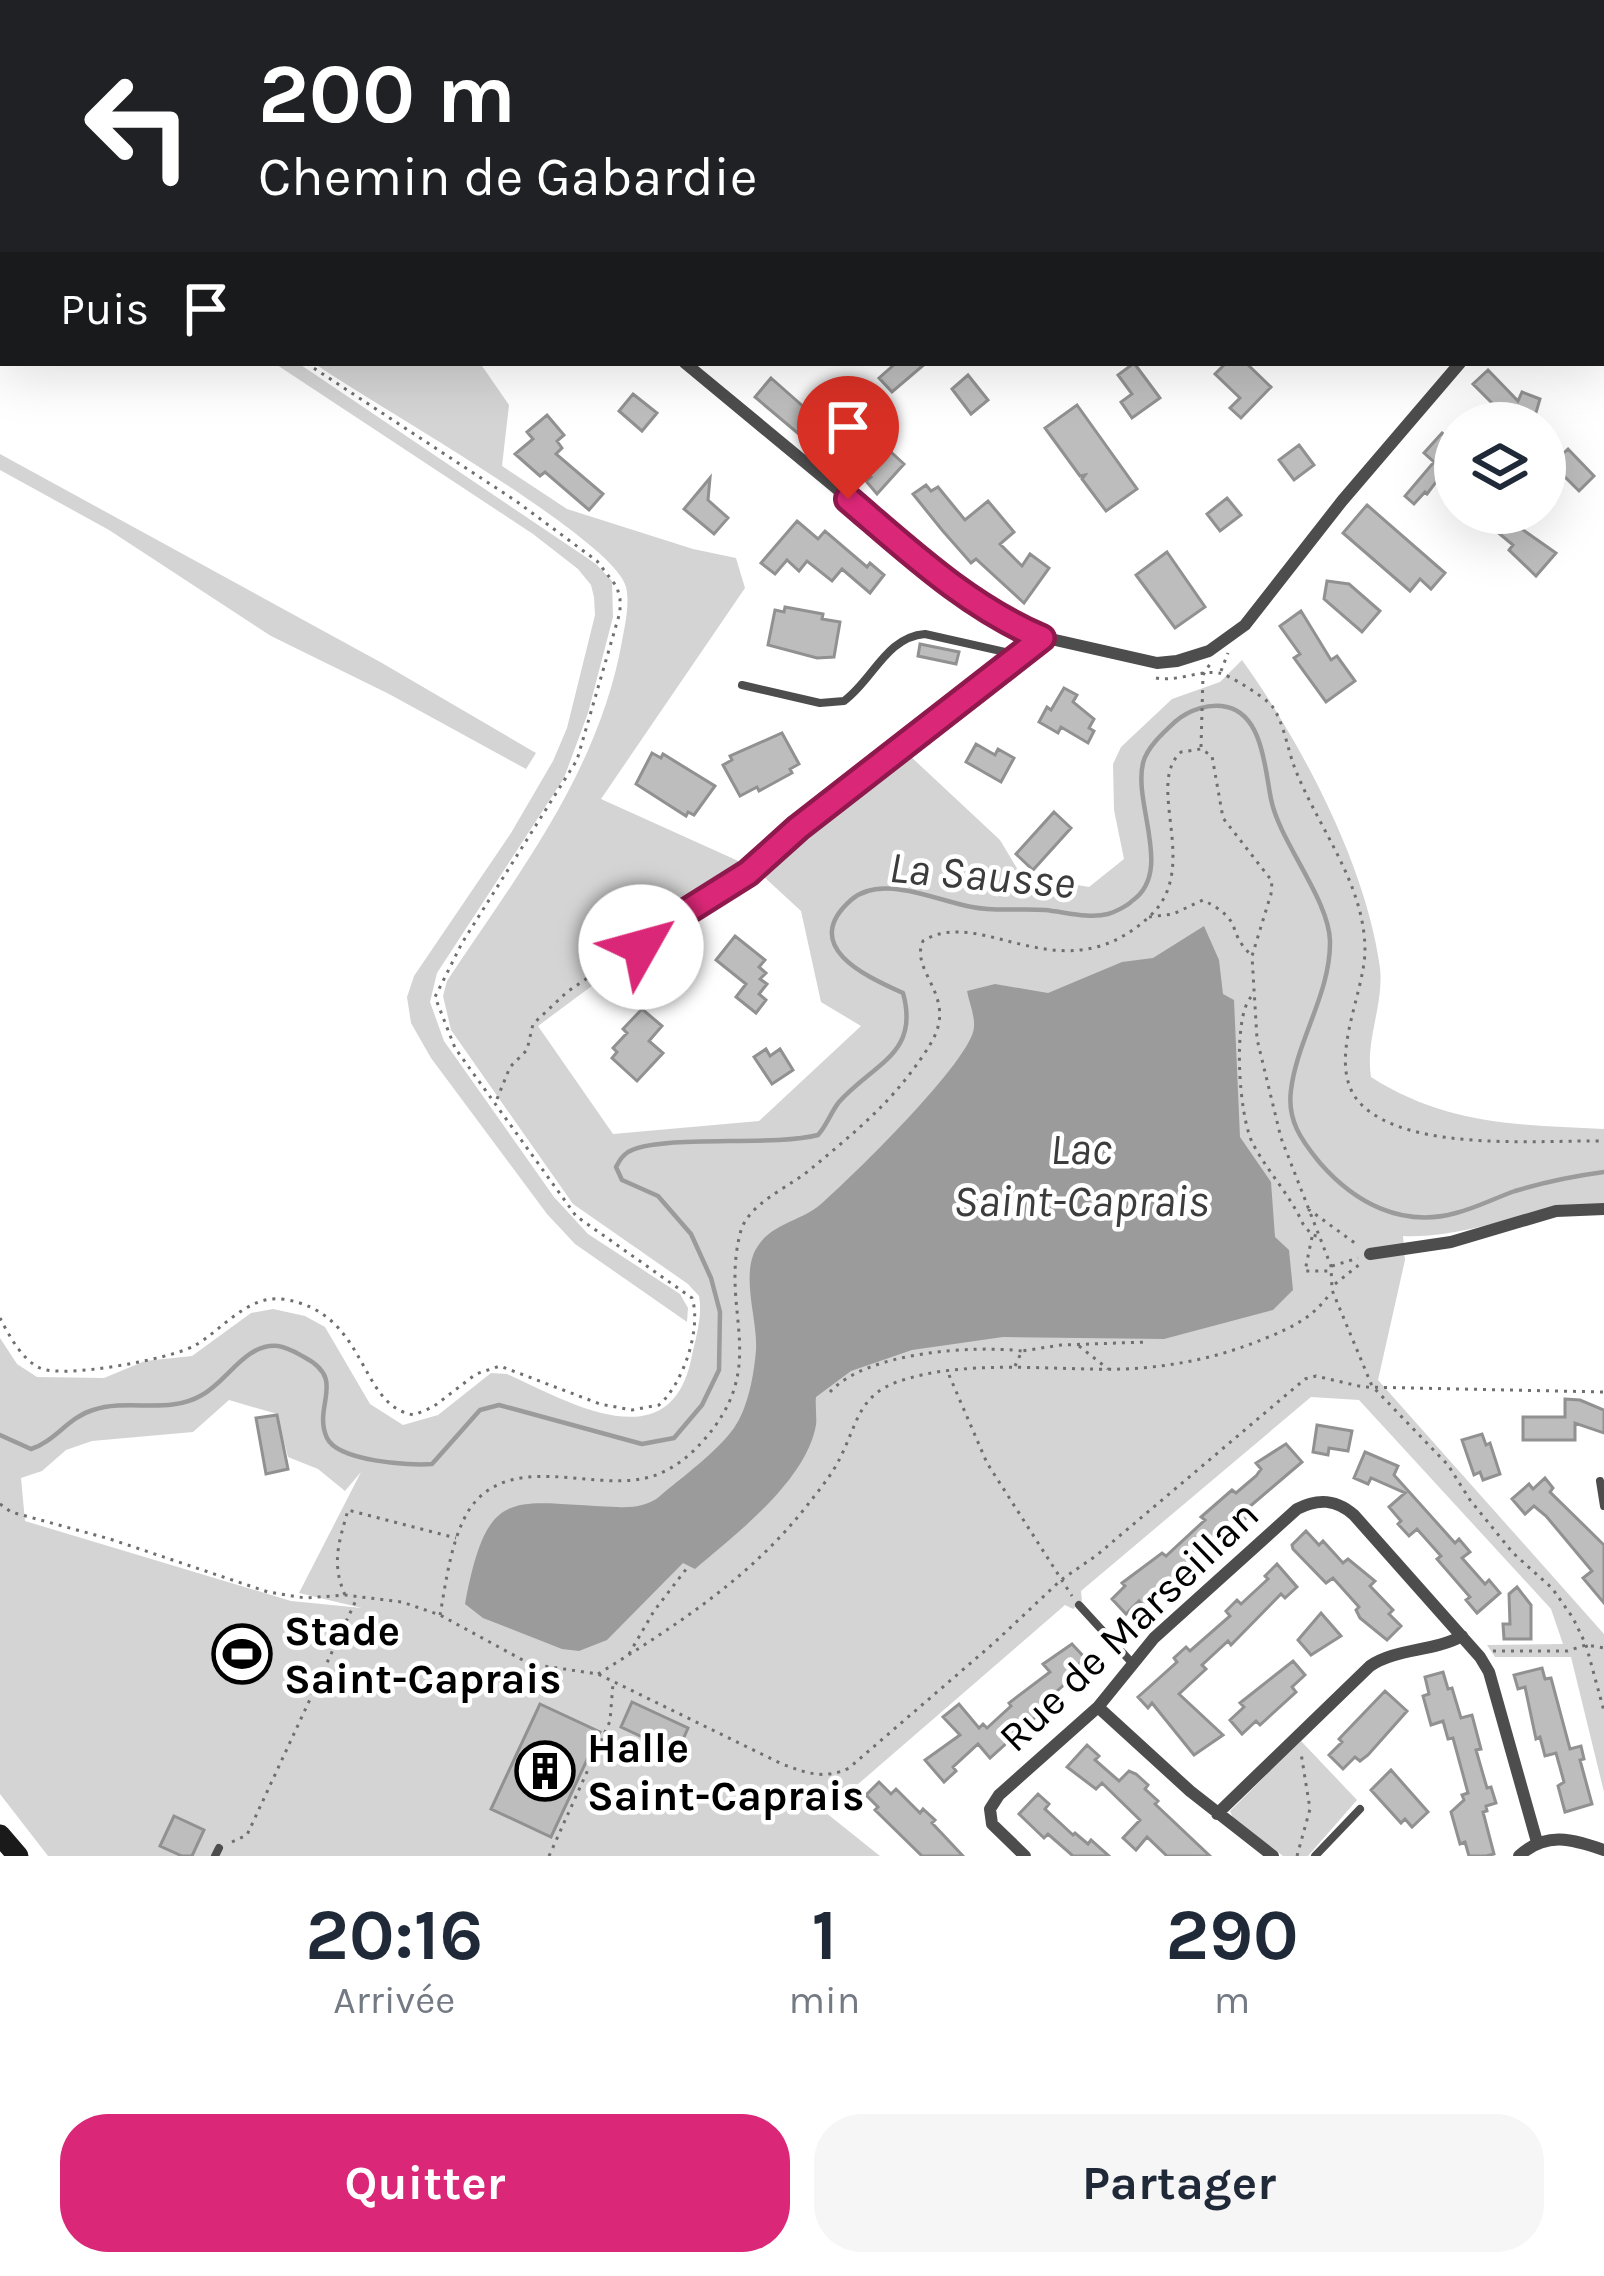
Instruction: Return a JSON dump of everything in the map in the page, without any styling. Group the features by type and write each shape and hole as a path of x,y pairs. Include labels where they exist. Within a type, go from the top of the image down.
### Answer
{"street":[{"path":"689,366 960,593 998,618 1042,638 1157,663 1195,657 1223,644 1245,625 1457,366"},
{"path":"1370,1254 1451,1242 1556,1211 1604,1209"},
{"name":"Rue de Marseillan","path":"1025,1856 992,1824 993,1802 1098,1707 1154,1638 1297,1509 1321,1501 1354,1515 1480,1657 1496,1693 1537,1843"},
{"path":"1217,1814 1379,1660 1428,1650 1462,1636"},
{"path":"1098,1707 1217,1814 1273,1856"},
{"path":"0,1835 19,1856"},
{"path":"1519,1856 1537,1843 1568,1839 1604,1850"}],"lane":[{"path":"742,685 820,703 844,701 897,643 913,635 1021,656"},
{"path":"641,947 662,927 748,873 798,828 1042,638"},
{"path":"1600,1481 1604,1506"},
{"path":"1078,1605 1133,1664"},
{"path":"1315,1856 1360,1809"}],"path":[{"path":"0,1318 17,1348 42,1370 88,1371 182,1351 258,1303 285,1299 315,1311 344,1332 380,1394 400,1413 414,1415 433,1407 476,1374 500,1366 600,1404 632,1410 659,1405 682,1376 695,1312 692,1298 576,1216 455,1048 435,997 462,944 577,760 620,612 617,586 598,561 516,501 311,366"},
{"path":"1211,663 1203,677 1202,746 1212,756 1223,818 1271,881 1252,956 1252,996 1267,1089 1331,1269 1333,1287 1372,1386 1448,1465 1513,1553 1552,1588 1574,1618 1604,1711"},
{"path":"1145,675 1161,680 1220,672 1271,704 1312,808 1358,899 1364,971 1345,1064 1349,1088 1361,1106 1405,1128 1442,1136 1604,1141"},
{"path":"1149,917 1171,875 1174,830 1168,770 1181,752 1202,746"},
{"path":"440,1615 457,1538 470,1509 492,1489 520,1479 552,1476 641,1479 675,1466 703,1442 726,1407 741,1364 737,1286 741,1228 752,1211 812,1169 882,1106 930,1045 940,1009 937,991 921,960 923,941 937,934 970,934 1029,948 1078,952 1098,947 1149,917 1173,914 1203,900 1232,917 1242,946 1252,956"},
{"path":"496,1100 510,1066 527,1050 533,1024 567,992 623,952 641,947"},
{"path":"1252,996 1240,1017 1241,1074 1250,1140 1312,1235 1305,1271 1331,1269 1370,1254"},
{"path":"1308,1209 1370,1254"},
{"path":"1312,1235 1319,1236"},
{"path":"598,1674 701,1609 769,1550 840,1459 863,1403 875,1392 901,1380 948,1373 1108,1369 1198,1360 1243,1348 1306,1320 1370,1254"},
{"path":"830,1392 839,1382 908,1358 974,1348 1022,1352 1147,1342"},
{"path":"1078,1345 1108,1369"},
{"path":"1015,1368 1022,1352"},
{"path":"948,1373 987,1463 1078,1605"},
{"path":"0,1504 11,1512 110,1539 268,1592 304,1598 345,1594 402,1602 440,1615 530,1664 598,1674 782,1764 810,1774 835,1775 849,1768 1061,1580 1140,1519 1292,1387 1316,1376 1351,1385 1604,1392"},
{"path":"345,1594 334,1556 348,1510 457,1538"},
{"path":"628,1655 687,1568"},
{"path":"217,1852 247,1834 358,1596"},
{"path":"1480,1657 1491,1651 1604,1648"},
{"path":"538,1692 552,1667"},
{"path":"549,1856 609,1725 613,1682"},
{"path":"1297,1737 1310,1809 1298,1856"}],"shaded area":[{"path":"279,366 302,366 596,564 612,581 613,617 588,713 564,778 437,973 430,1002 444,1041 554,1197 588,1234 680,1294 688,1308 687,1322 575,1244 547,1214 431,1058 411,1023 407,997 414,976 511,833 567,728 595,615 594,597 578,569 533,534"},
{"path":"319,366 482,366 509,405 502,466 567,509 736,558 745,588 601,799 745,864 652,928 624,962 538,1026 613,1134 759,1121 861,1026 821,1002 801,911 763,876 908,754 1000,840 1021,875 1089,887 1124,859 1114,810 1113,764 1121,747 1172,699 1220,682 1242,660 1308,767 1361,889 1380,968 1371,1077 1427,1105 1484,1120 1604,1129 1604,1205 1553,1209 1454,1232 1403,1236 1405,1260 1378,1380 1604,1634 1604,1792 1571,1657 1495,1657 1487,1645 1563,1644 1551,1609 1359,1400 1311,1397 1081,1591 1082,1601 1073,1609 1065,1605 827,1811 815,1804 880,1856 48,1856 0,1794 0,1338 17,1364 37,1377 104,1378 145,1361 192,1356 251,1313 273,1309 305,1316 325,1327 370,1404 403,1425 438,1415 491,1373 507,1374 586,1408 639,1416 661,1409 679,1391 691,1360 699,1296 573,1204 451,1030 443,996 447,981 528,861 575,777 611,689 627,607 626,587 611,565 485,470","holes":["229,1400 277,1414 288,1457 318,1469 345,1491 361,1472 299,1593 362,1608 291,1601 25,1521 21,1478 42,1471 66,1450 92,1441 193,1432"]},
{"path":"0,454 536,753 526,769 271,636 109,530 0,470"},
{"path":"1301,1741 1357,1800 1308,1856 1283,1856 1230,1811"}],"water":[{"name":"Lac Saint-Caprais","path":"1204,926 1219,960 1223,994 1234,1000 1240,1137 1271,1182 1275,1237 1289,1250 1293,1290 1273,1310 1164,1339 1003,1337 912,1350 851,1371 816,1397 810,1446 767,1505 695,1569 683,1563 607,1640 579,1651 562,1649 483,1618 465,1604 484,1537 495,1519 510,1508 552,1503 645,1504 727,1437 743,1411 754,1370 750,1267 754,1254 773,1231 836,1191 954,1065 974,1027 967,991 995,984 1048,993 1122,962 1153,958"}],"building":[{"path":"893,366 922,366 892,392 879,378"},
{"path":"1136,366 1160,398 1132,418 1121,402 1132,394 1118,375"},
{"path":"1223,366 1249,366 1271,387 1241,418 1230,408 1240,398 1215,374"},
{"path":"1488,370 1518,401 1522,392 1540,399 1539,402 1491,402 1473,384"},
{"path":"968,375 988,400 971,414 952,389"},
{"path":"771,378 823,424 807,441 755,397"},
{"path":"633,394 657,413 642,431 619,411"},
{"path":"1077,405 1137,489 1106,511 1082,479 1085,475 1080,476 1045,428"},
{"path":"547,415 564,435 557,441 562,448 556,454 603,494 589,510 545,472 540,476 515,454 533,439 527,432"},
{"path":"880,442 904,464 877,494 858,462"},
{"path":"1434,442 1434,462 1424,453"},
{"path":"1299,445 1314,465 1294,480 1279,460"},
{"path":"1566,451 1594,476 1579,491 1566,478"},
{"path":"1434,462 1434,485 1427,494 1414,504 1405,496"},
{"path":"710,478 708,500 728,518 714,534 684,509"},
{"path":"926,485 931,491 938,487 965,520 988,501 1014,532 1000,544 1022,566 1030,554 1049,568 1024,603 976,559 971,563 942,530 913,494"},
{"path":"1227,498 1241,515 1220,531 1207,514"},
{"path":"1367,505 1445,573 1431,589 1420,579 1410,591 1343,533"},
{"path":"797,521 818,539 825,531 867,567 870,563 884,575 870,593 842,569 832,581 807,561 799,571 787,560 775,574 761,563"},
{"path":"1500,534 1529,534 1556,553 1536,576 1509,550 1513,545"},
{"path":"1167,552 1205,607 1175,628 1136,575"},
{"path":"1327,581 1349,584 1380,611 1362,632 1324,599"},
{"path":"785,607 840,622 834,657 817,658 768,645 775,610 784,612"},
{"path":"1301,611 1331,660 1337,656 1355,681 1326,702 1294,658 1300,654 1280,626"},
{"path":"920,644 959,652 956,664 918,656"},
{"path":"1064,688 1077,695 1073,702 1094,719 1088,743 1061,727 1058,733 1039,722"},
{"path":"782,733 799,764 759,791 757,787 740,796 723,765 732,760 730,756"},
{"path":"976,744 995,755 998,749 1014,758 1001,782 966,762"},
{"path":"652,753 661,758 663,754 715,786 694,815 688,812 686,816 636,784"},
{"path":"1054,812 1071,828 1033,870 1016,854"},
{"path":"735,936 765,960 759,967 766,973 760,979 767,984 759,994 766,1000 756,1013 736,997 746,984 716,960"},
{"path":"642,1009 662,1026 649,1041 663,1053 637,1081 612,1058 617,1052 613,1048 627,1033 623,1029"},
{"path":"766,1049 770,1056 780,1049 793,1070 772,1084 754,1057"},
{"path":"1565,1399 1604,1410 1604,1433 1575,1423 1575,1440 1523,1440 1523,1417 1565,1417"},
{"path":"277,1415 288,1469 266,1474 256,1418"},
{"path":"1317,1425 1352,1431 1348,1451 1313,1452"},
{"path":"1482,1434 1486,1445 1490,1443 1500,1474 1483,1480 1480,1472 1474,1475 1462,1440"},
{"path":"1286,1444 1302,1462 1248,1508 1252,1513 1191,1558 1178,1571 1182,1576 1126,1614 1112,1599 1125,1586 1122,1583 1162,1553 1166,1556 1205,1520 1201,1517 1256,1476 1261,1469 1256,1463"},
{"path":"1365,1452 1398,1466 1394,1475 1455,1543 1459,1539 1470,1552 1462,1558 1500,1593 1477,1613 1466,1600 1470,1597 1437,1559 1441,1556 1417,1529 1409,1536 1398,1524 1401,1521 1389,1507 1405,1493 1371,1478 1368,1484 1354,1478"},
{"path":"1545,1478 1553,1488 1550,1492 1604,1545 1604,1603 1583,1578 1592,1571 1546,1516 1534,1506 1525,1514 1512,1499"},
{"path":"1306,1531 1343,1563 1348,1559 1375,1581 1370,1586 1401,1626 1387,1640 1360,1618 1359,1607 1333,1578 1326,1583 1293,1549"},
{"path":"1277,1564 1297,1587 1285,1598 1281,1594 1231,1645 1228,1641 1179,1694 1223,1735 1194,1755 1152,1703 1148,1708 1138,1697 1177,1662 1174,1658 1186,1647 1190,1651 1230,1616 1226,1611 1237,1600 1241,1604"},
{"path":"1517,1587 1531,1605 1531,1639 1504,1639 1503,1624 1510,1624 1509,1594"},
{"path":"1321,1613 1341,1636 1311,1655 1298,1640"},
{"path":"1072,1644 1085,1658 1072,1671 1075,1675 1037,1709 1040,1713 990,1758 978,1744 944,1782 925,1760 960,1735 943,1717 959,1704 979,1728 983,1724 987,1728 1009,1703 1050,1672 1043,1664"},
{"path":"1293,1661 1305,1675 1292,1687 1296,1692 1260,1725 1256,1721 1242,1734 1230,1720 1244,1707 1240,1703"},
{"path":"1542,1668 1545,1679 1551,1678 1570,1749 1581,1746 1592,1804 1565,1812 1556,1753 1545,1756 1540,1737 1536,1739 1525,1687 1518,1689 1514,1675"},
{"path":"1443,1672 1461,1718 1472,1715 1481,1749 1476,1750 1496,1803 1483,1812 1494,1854 1469,1856 1465,1842 1460,1844 1451,1812 1468,1793 1453,1738 1448,1739 1443,1721 1431,1725 1423,1696 1429,1694 1425,1677"},
{"path":"1385,1691 1407,1711 1368,1755 1360,1761 1355,1757 1343,1769 1329,1755"},
{"path":"632,1702 688,1728 677,1753 621,1727"},
{"name":"Halle Saint-Caprais","path":"540,1704 600,1732 551,1837 491,1809"},
{"path":"1087,1745 1099,1756 1095,1760 1119,1781 1129,1771 1136,1774 1148,1785 1145,1789 1158,1801 1155,1804 1210,1856 1167,1856 1147,1837 1136,1850 1123,1838 1140,1820 1102,1783 1096,1789 1067,1767"},
{"path":"1391,1770 1428,1812 1412,1827 1405,1819 1401,1823 1371,1790"},
{"path":"879,1782 891,1794 896,1789 920,1813 923,1809 963,1856 922,1856 866,1795"},
{"path":"1038,1794 1049,1804 1045,1809 1073,1835 1088,1844 1091,1840 1109,1856 1073,1856 1048,1834 1044,1838 1019,1814"},
{"path":"174,1816 204,1830 192,1856 160,1846"}],"waterway":[{"name":"La Sausse","path":"0,1435 31,1449 93,1410 189,1401 211,1389 256,1350 278,1346 304,1357 324,1375 327,1438 359,1457 432,1464 480,1410 499,1405 642,1444 674,1438 702,1405 719,1370 720,1312 691,1234 658,1196 622,1180 616,1167 621,1159 628,1152 664,1143 818,1135 839,1102 891,1056 905,1030 903,993 844,958 832,932 837,917 863,892 893,889 981,908 1085,915 1108,914 1130,903 1150,873 1141,780 1145,757 1176,721 1206,707 1239,712 1255,732 1276,815 1328,925 1325,979 1294,1071 1290,1101 1297,1129 1320,1163 1364,1200 1417,1217 1456,1213 1526,1188 1604,1172"}],"place":[{"name":"Stade Saint-Caprais","path":"242,1654"},
{"name":"Halle Saint-Caprais","path":"545,1771"}],"route":[{"path":"641,947 662,927 748,873 798,828 1042,638 998,618 960,593 848,499"}]}
